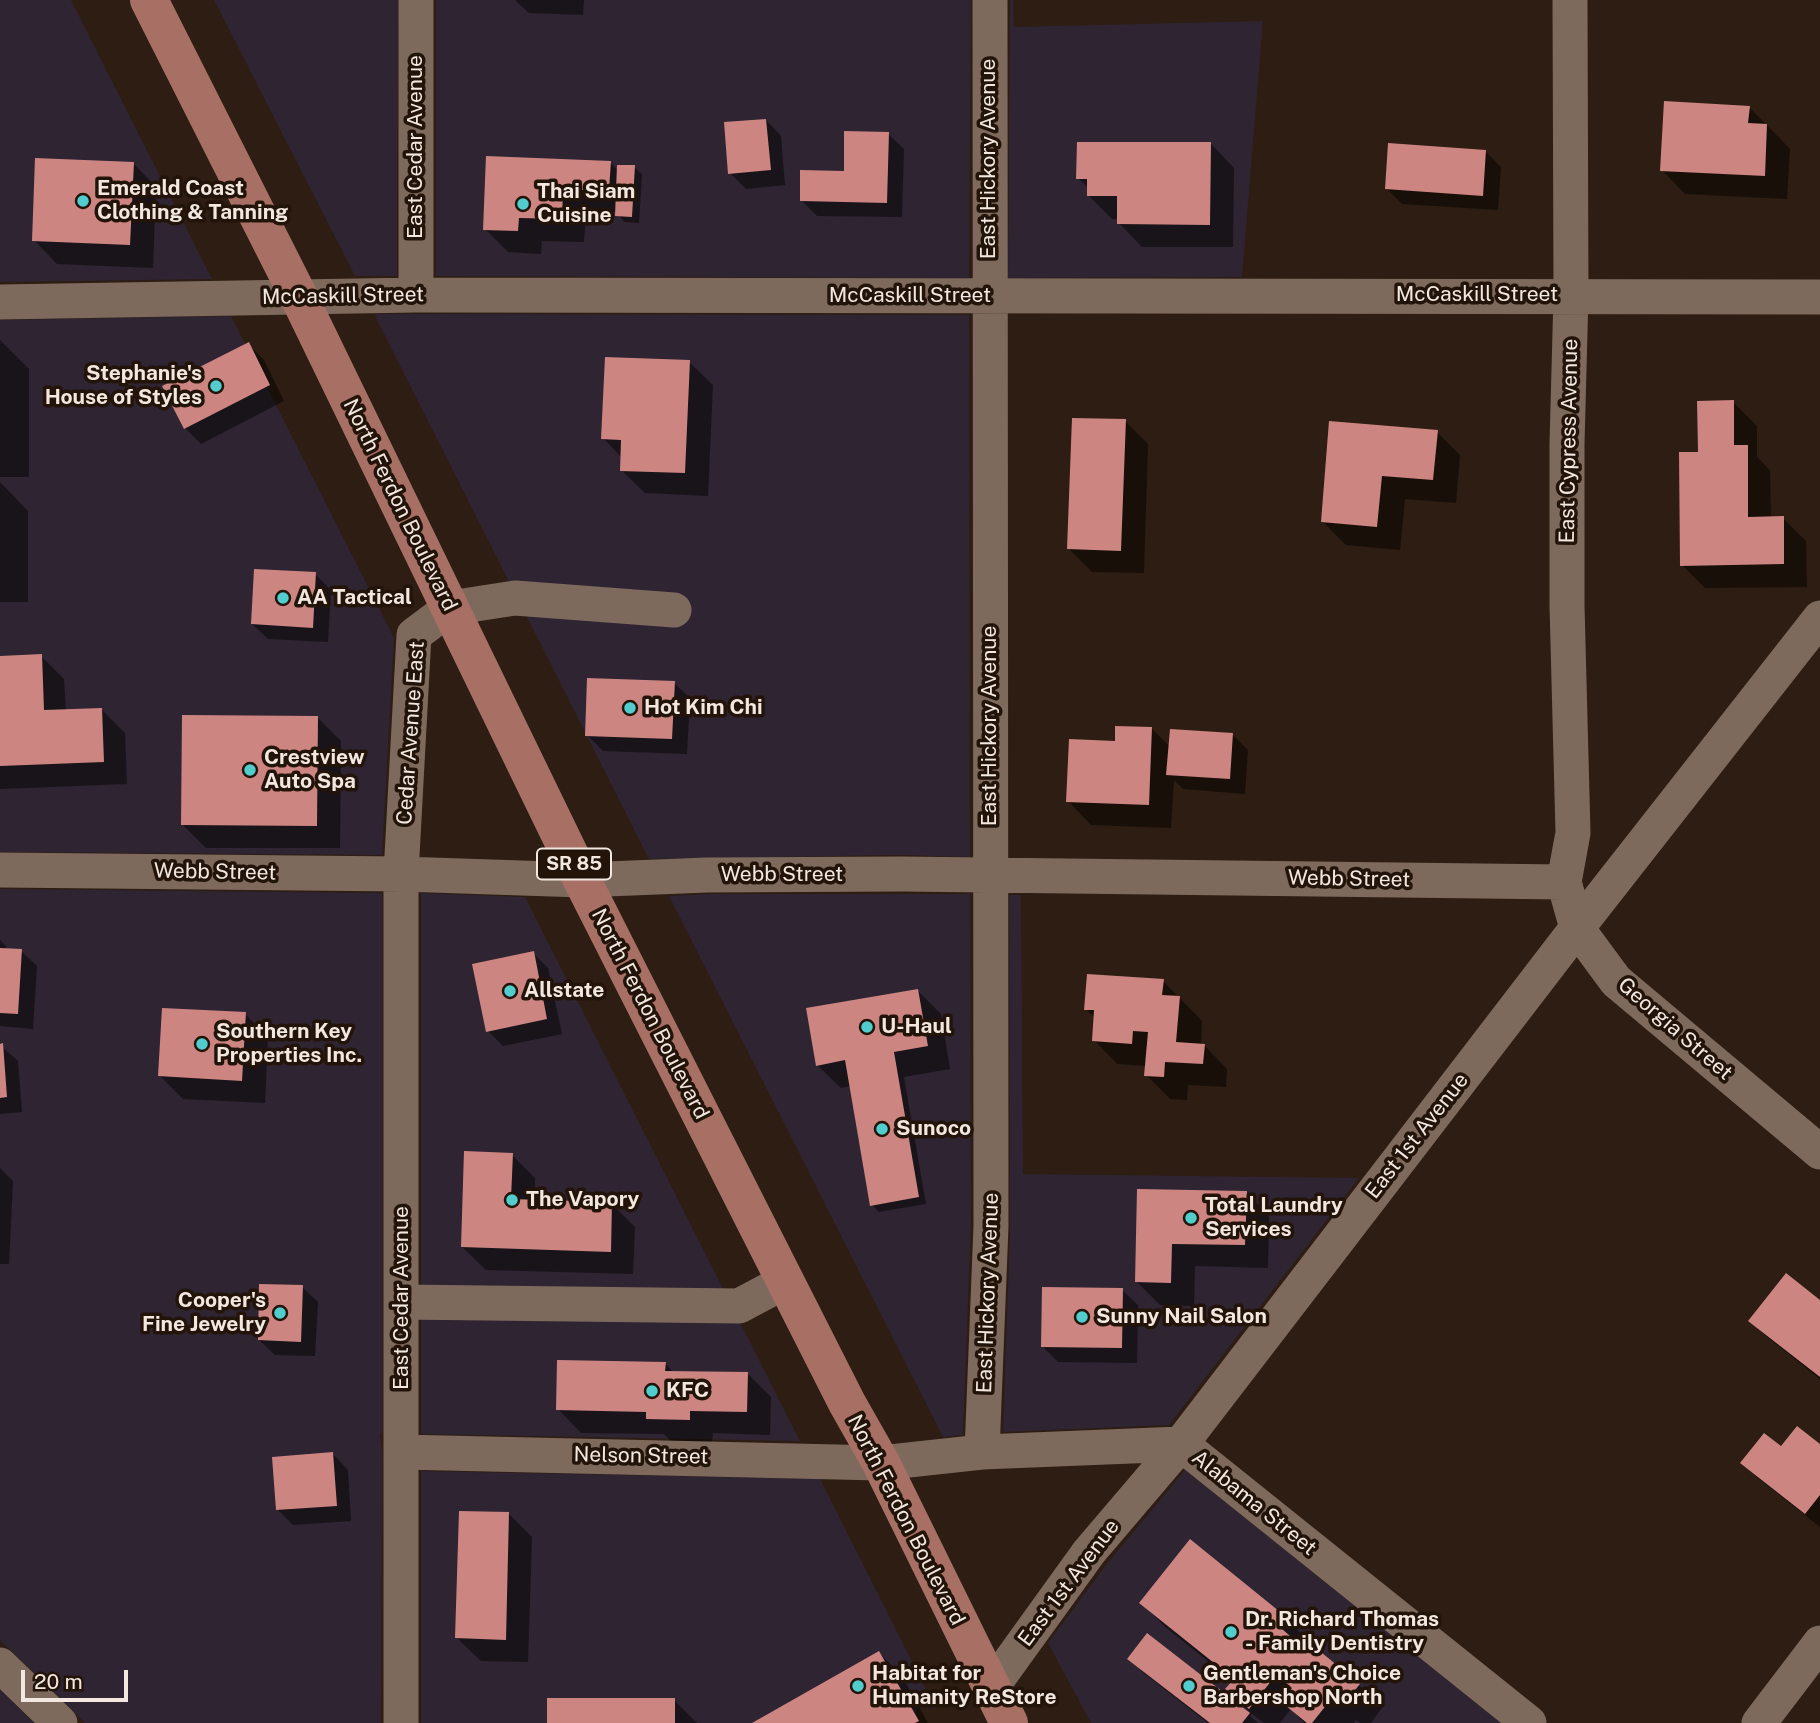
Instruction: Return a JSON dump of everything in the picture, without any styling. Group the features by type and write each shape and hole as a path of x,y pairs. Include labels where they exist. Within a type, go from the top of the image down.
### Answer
{"main road":[{"name":"North Ferdon Boulevard","path":"149,0 298,295 582,880 881,1463 1009,1723"}],"street":[{"name":"East Cedar Avenue","path":"415,295 416,0"},
{"name":"East Hickory Avenue","path":"982,1452 990,1226 990,0"},
{"name":"East Cypress Avenue","path":"1564,882 1573,833 1567,605 1571,295 1570,0"},
{"name":"McCaskill Street","path":"0,302 298,295 1820,297"},
{"path":"450,608 515,598 674,610"},
{"name":"Cedar Avenue East","path":"401,874 414,635 450,608"},
{"name":"East 1st Avenue","path":"991,1688 1089,1552 1181,1444 1577,928 1820,618"},
{"name":"Webb Street","path":"0,870 401,874 582,880 721,875 1564,882"},
{"name":"East Cedar Avenue","path":"401,874 401,1723"},
{"name":"Georgia Street","path":"1564,882 1577,928 1616,981 1820,1152"},
{"path":"402,1302 739,1306 786,1280"},
{"name":"Alabama Street","path":"881,1463 982,1452 1181,1444 1530,1723"},
{"name":"Nelson Street","path":"401,1452 881,1463"},
{"path":"1759,1723 1820,1643"},
{"path":"0,1665 60,1723"}],"shaded area":[{"path":"0,0 71,0 212,279 0,282"},
{"path":"214,0 398,0 397,276 355,276"},
{"path":"436,0 971,0 969,278 436,276"},
{"path":"1010,0 1013,0 1014,27 1263,21 1242,277 1008,278"},
{"path":"374,314 969,315 970,857 899,855 649,859"},
{"path":"231,316 394,638 382,855 0,852 0,320"},
{"path":"0,889 382,893 381,1723 85,1723 0,1640"},
{"path":"421,893 525,897 800,1441 421,1434"},
{"path":"970,894 971,1223 963,1435 943,1437 669,896"},
{"path":"1009,895 1021,895 1023,1174 1359,1178 1169,1425 1003,1432 1010,1229"},
{"path":"1185,1470 1501,1723 1091,1723 1048,1643 1106,1565"},
{"path":"421,1471 820,1479 936,1709 920,1706 907,1723 421,1723"},
{"path":"0,1690 34,1723 0,1723"}],"building":[{"path":"1664,101 1750,106 1748,123 1767,124 1765,176 1660,171"},
{"path":"766,119 771,170 728,174 724,122"},
{"path":"844,131 889,132 887,203 800,201 800,170 844,171"},
{"path":"1077,142 1211,142 1210,225 1117,224 1117,196 1087,196 1087,179 1076,179"},
{"path":"1388,143 1486,150 1483,196 1385,189"},
{"name":"Thai Siam Cuisine","path":"486,156 611,161 609,190 563,190 562,219 519,218 518,231 483,230"},
{"name":"Emerald Coast Clothing & Tanning","path":"35,158 134,162 130,245 32,241"},
{"path":"617,165 635,165 632,217 615,216"},
{"name":"Stephanie's House of Styles","path":"249,342 270,385 184,429 162,386"},
{"path":"605,357 690,360 685,473 620,471 621,440 601,439"},
{"path":"1734,400 1734,445 1748,445 1748,517 1784,516 1784,564 1680,566 1679,452 1698,452 1697,401"},
{"path":"1072,418 1126,419 1121,551 1067,549"},
{"path":"1329,421 1438,430 1433,480 1382,476 1377,527 1321,522"},
{"name":"AA Tactical","path":"254,569 316,572 313,628 251,624"},
{"path":"42,654 44,710 102,708 104,762 0,766 0,656"},
{"name":"Hot Kim Chi","path":"587,678 675,681 672,739 585,736"},
{"name":"Crestview Auto Spa","path":"182,715 318,716 317,826 181,825"},
{"path":"1115,726 1152,727 1149,805 1066,802 1069,739 1115,741"},
{"path":"1170,729 1233,733 1230,779 1166,775"},
{"path":"0,948 22,949 18,1014 0,1013"},
{"name":"Allstate","path":"534,951 547,1019 486,1032 472,964"},
{"path":"1087,974 1164,979 1162,995 1180,996 1176,1042 1205,1044 1203,1064 1165,1062 1164,1077 1144,1076 1148,1032 1133,1031 1132,1044 1092,1041 1094,1010 1084,1010"},
{"path":"918,989 928,1046 894,1052 919,1197 870,1206 845,1060 816,1066 806,1008"},
{"name":"Southern Key Properties Inc.","path":"162,1008 246,1012 242,1081 158,1076"},
{"path":"3,1043 7,1097 0,1098 0,1044"},
{"name":"The Vapory","path":"464,1151 513,1153 511,1199 612,1202 611,1252 461,1247"},
{"name":"Total Laundry Services","path":"1137,1189 1247,1191 1245,1245 1172,1244 1171,1283 1135,1282"},
{"path":"1786,1273 1820,1300 1820,1377 1748,1321"},
{"name":"Cooper's Fine Jewelry","path":"259,1284 303,1285 301,1342 258,1340"},
{"name":"Sunny Nail Salon","path":"1042,1287 1123,1288 1122,1348 1041,1347"},
{"name":"KFC","path":"557,1360 666,1362 665,1371 748,1372 747,1412 690,1411 690,1420 646,1419 646,1412 556,1410"},
{"path":"1797,1426 1820,1444 1820,1495 1805,1514 1740,1463 1764,1433 1781,1446"},
{"path":"333,1452 337,1506 276,1510 272,1457"},
{"path":"459,1511 509,1512 506,1640 455,1638"},
{"name":"Dr. Richard Thomas - Family Dentistry","path":"1190,1539 1290,1620 1282,1629 1296,1641 1300,1635 1360,1684 1342,1706 1332,1698 1312,1723 1307,1723 1281,1702 1292,1688 1276,1675 1249,1709 1225,1689 1234,1679 1139,1603"},
{"name":"Gentleman's Choice Barbershop North","path":"1147,1633 1250,1713 1242,1723 1210,1723 1127,1659"},
{"name":"Habitat for Humanity ReStore","path":"879,1651 919,1721 752,1723"},
{"path":"547,1698 675,1698 675,1723 547,1723"}],"place":[{"name":"Emerald Coast Clothing & Tanning","path":"83,201"},
{"name":"Thai Siam Cuisine","path":"523,204"},
{"name":"Stephanie's House of Styles","path":"216,386"},
{"name":"AA Tactical","path":"283,598"},
{"name":"Hot Kim Chi","path":"630,708"},
{"name":"Crestview Auto Spa","path":"250,770"},
{"name":"Allstate","path":"510,991"},
{"name":"U-Haul","path":"867,1027"},
{"name":"Southern Key Properties Inc.","path":"202,1044"},
{"name":"Sunoco","path":"882,1129"},
{"name":"The Vapory","path":"512,1200"},
{"name":"Total Laundry Services","path":"1191,1218"},
{"name":"Cooper's Fine Jewelry","path":"280,1313"},
{"name":"Sunny Nail Salon","path":"1082,1317"},
{"name":"KFC","path":"652,1391"},
{"name":"Dr. Richard Thomas - Family Dentistry","path":"1231,1632"},
{"name":"Habitat for Humanity ReStore","path":"858,1686"},
{"name":"Gentleman's Choice Barbershop North","path":"1189,1686"}]}
